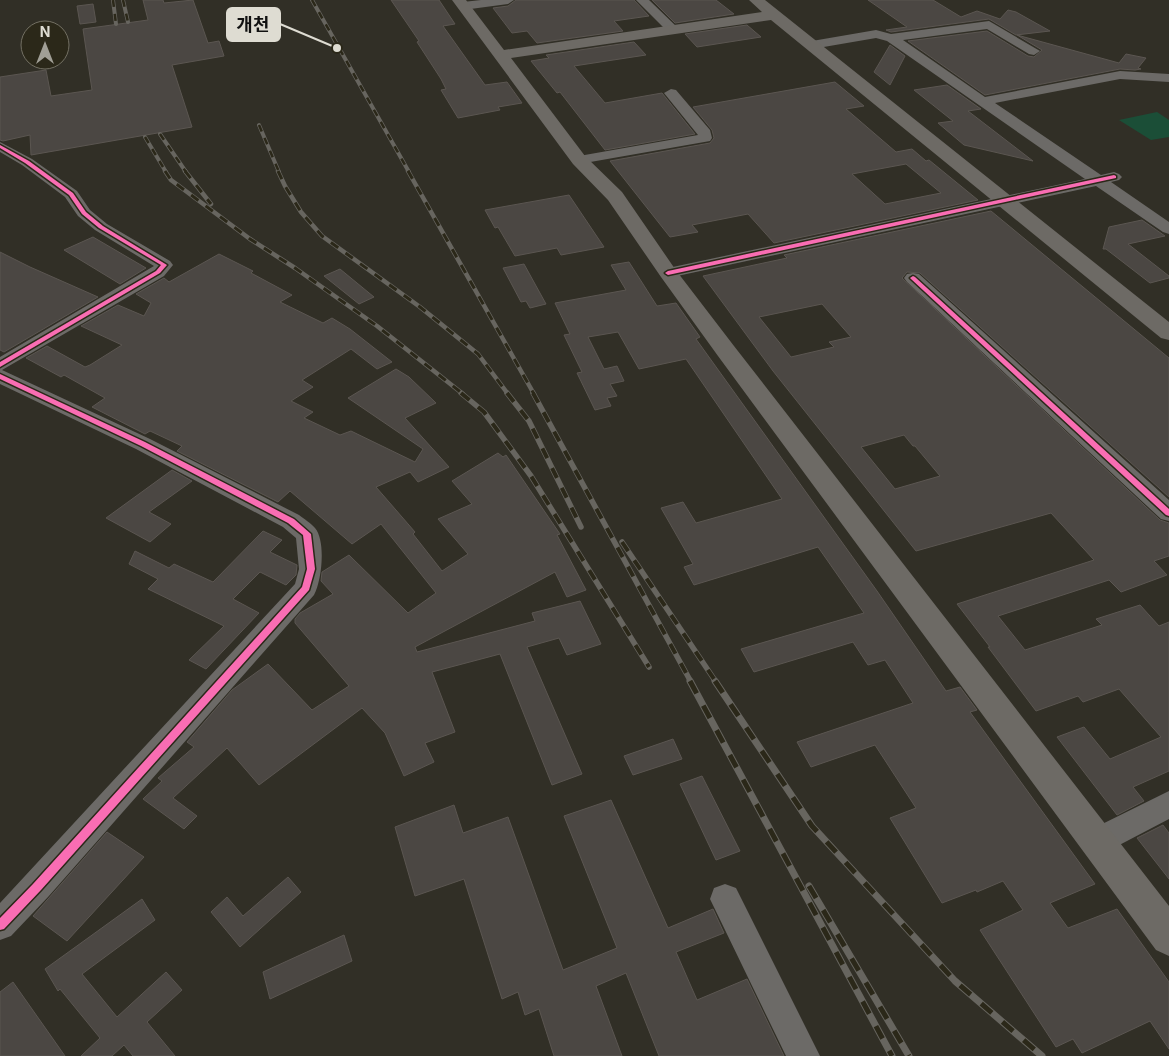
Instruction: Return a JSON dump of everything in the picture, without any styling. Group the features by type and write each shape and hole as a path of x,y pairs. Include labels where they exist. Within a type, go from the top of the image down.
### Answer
{"main road":[{"path":"756,0 1169,332"},
{"path":"461,3 502,55 579,160 615,196 668,273 1169,937"},
{"path":"502,55 774,15"}],"street":[{"path":"461,3 508,0"},
{"path":"642,0 672,30"},
{"path":"891,38 989,25 1034,51"},
{"path":"812,44 876,34 891,38 984,101 1106,179 1169,229"},
{"path":"984,101 1120,75 1169,78"},
{"path":"579,160 705,138 704,133 671,93"},
{"path":"0,146 71,194 84,213 101,227 164,265 158,272 0,365"},
{"path":"668,273 1106,179"},
{"path":"913,278 1169,513"},
{"path":"0,376 143,444 291,521 307,534 311,569 306,588 43,880 0,925"},
{"path":"1096,842 1169,804"},
{"path":"725,899 803,1056"}],"green space":[{"path":"1157,112 1169,120 1169,137 1151,140 1119,120"}],"building":[{"path":"143,0 163,0 164,3 193,0 208,43 219,41 224,56 172,65 192,127 31,155 30,135 0,140 0,77 46,70 51,96 92,90 83,29 148,20"},
{"path":"391,0 439,0 455,24 443,26 485,85 507,82 522,103 498,107 500,110 458,118 441,90 446,89 441,79 417,42 419,41"},
{"path":"516,0 634,0 649,16 614,21 623,31 537,43 527,31 512,33 493,8 508,6"},
{"path":"652,0 716,0 734,14 675,23"},
{"path":"868,0 933,0 961,17 977,11 1000,19 1008,10 1016,12 1050,31 1016,35 989,19 891,32 886,30 907,27"},
{"path":"93,4 96,22 80,24 77,6"},
{"path":"747,25 761,37 697,47 685,34"},
{"path":"987,31 1028,56 1034,57 1042,50 1017,35 1119,63 1126,54 1146,58 1138,68 1141,69 1120,69 985,95 908,41"},
{"path":"634,42 646,55 574,66 605,103 662,93 695,134 605,150 560,92 557,93 531,61 549,58 546,55"},
{"path":"890,45 905,56 890,85 874,72"},
{"path":"835,82 864,106 846,109 896,152 912,149 926,161 929,160 978,200 774,243 748,214 692,225 698,232 670,237 610,161 710,143 714,138 712,130 693,107","holes":["906,164 941,193 885,204 852,174"]},
{"path":"947,85 981,109 968,111 1033,161 964,145 938,123 953,121 914,90"},
{"path":"569,195 604,247 561,255 557,248 515,256 498,227 495,228 485,210"},
{"path":"991,211 1169,358 1169,497 920,273 907,272 902,278 1160,520 1169,523 1169,556 1154,561 1167,575 1121,592 1109,580 998,616 1025,650 1102,625 1096,619 1140,605 1159,626 1169,622 1169,771 1133,787 1144,801 1117,815 1057,737 1084,727 1110,759 1161,737 1119,689 1083,702 1078,696 1036,711 957,604 1094,560 1051,513 916,551 773,371 703,276 787,258 784,255","holes":["822,304 851,337 829,342 834,347 791,357 759,317","904,435 940,476 895,489 861,447"]},
{"path":"1142,220 1165,236 1128,244 1169,276 1169,278 1150,283 1106,249 1103,249 1109,227"},
{"path":"93,237 146,268 120,284 64,250"},
{"path":"0,252 98,297 4,352 0,350"},
{"path":"219,254 253,271 251,273 292,295 280,302 323,323 332,318 350,329 392,362 377,369 351,349 302,380 313,387 291,401 313,412 304,418 340,435 351,431 415,462 423,449 348,398 396,369 409,377 436,403 405,418 449,467 418,482 410,472 376,487 415,532 413,534 442,571 468,554 438,519 472,504 452,481 498,453 503,457 506,455 560,534 557,535 586,590 567,597 555,572 415,647 417,652 535,621 532,613 580,601 601,644 567,655 559,638 527,647 582,774 552,785 500,654 432,672 455,732 425,743 434,762 404,776 385,733 362,708 259,785 227,748 173,798 197,816 184,829 143,799 162,781 158,778 194,747 187,742 232,690 268,664 312,710 349,686 295,623 295,619 300,613 333,594 321,581 322,572 349,555 408,613 436,593 381,524 352,544 290,491 278,502 177,451 182,446 150,431 145,434 92,407 105,398 64,375 61,377 26,358 47,346 85,367 90,365 122,345 81,326 118,305 144,316 151,303 136,294 164,278 169,282"},
{"path":"629,262 657,306 676,303 700,337 696,339 877,591 946,691 960,687 977,710 970,712 1095,884 1050,903 1068,928 1117,909 1169,982 1169,1049 1150,1021 1082,1053 1073,1039 1056,1047 980,930 1023,910 1003,881 977,892 976,890 942,903 890,818 916,808 875,745 811,767 797,742 913,703 885,660 868,665 853,642 754,672 741,649 864,613 818,547 694,585 684,567 693,564 661,508 683,502 696,523 782,499 686,359 639,369 618,332 588,337 604,369 617,366 624,381 610,384 617,396 607,398 611,406 595,410 577,373 582,372 564,335 570,334 555,303 626,290 611,265"},
{"path":"524,264 546,304 530,308 526,301 521,302 503,268"},
{"path":"340,269 374,297 359,304 324,276"},
{"path":"172,470 192,481 149,512 171,524 150,542 106,518"},
{"path":"263,531 282,540 270,552 297,565 296,575 286,585 260,572 233,599 259,613 206,669 189,660 224,626 148,589 158,579 129,564 135,551 169,568 174,564 213,582"},
{"path":"673,739 682,759 633,775 624,756"},
{"path":"702,776 740,851 716,860 680,784"},
{"path":"611,800 668,928 713,909 724,933 676,952 697,1000 747,979 784,1056 659,1056 626,973 596,986 622,1056 554,1056 539,1009 525,1015 518,992 502,999 464,879 415,896 395,827 454,805 463,833 508,817 563,970 617,948 564,816"},
{"path":"1163,825 1169,833 1169,879 1137,838"},
{"path":"107,832 144,857 67,941 33,916"},
{"path":"288,877 301,892 240,947 211,912 227,897 243,916"},
{"path":"142,899 155,920 82,974 117,1017 166,972 182,990 147,1022 175,1056 133,1056 124,1045 112,1056 81,1056 100,1038 60,989 58,991 45,969"},
{"path":"344,935 352,961 270,999 263,972"},
{"path":"13,982 65,1056 0,1056 0,992"}],"railway":[{"path":"113,0 116,24"},
{"path":"123,0 128,22"},
{"path":"312,0 409,172"},
{"path":"259,125 279,172"},
{"path":"160,134 186,172"},
{"path":"145,137 166,172"},
{"path":"165,171 171,180 250,239 295,268 377,326 463,394"},
{"path":"185,171 211,204"},
{"path":"278,171 301,212 322,236 420,307 478,354 508,394"},
{"path":"408,171 534,394"},
{"path":"461,393 484,412 531,476 649,667"},
{"path":"507,393 529,421 581,527"},
{"path":"533,393 691,682"},
{"path":"622,542 716,682"},
{"path":"690,681 892,1056"},
{"path":"715,681 812,826 955,981 1042,1056"},
{"path":"809,886 909,1056"}],"cycle path":[{"path":"0,146 27,162 71,194 84,213 101,227 164,265 158,272 0,365"},
{"path":"668,273 1114,177"},
{"path":"913,278 1169,513"},
{"path":"0,376 143,444 291,521 307,534 311,569 306,588 37,887 0,925"}],"place":[{"name":"개천","path":"337,48"}]}
